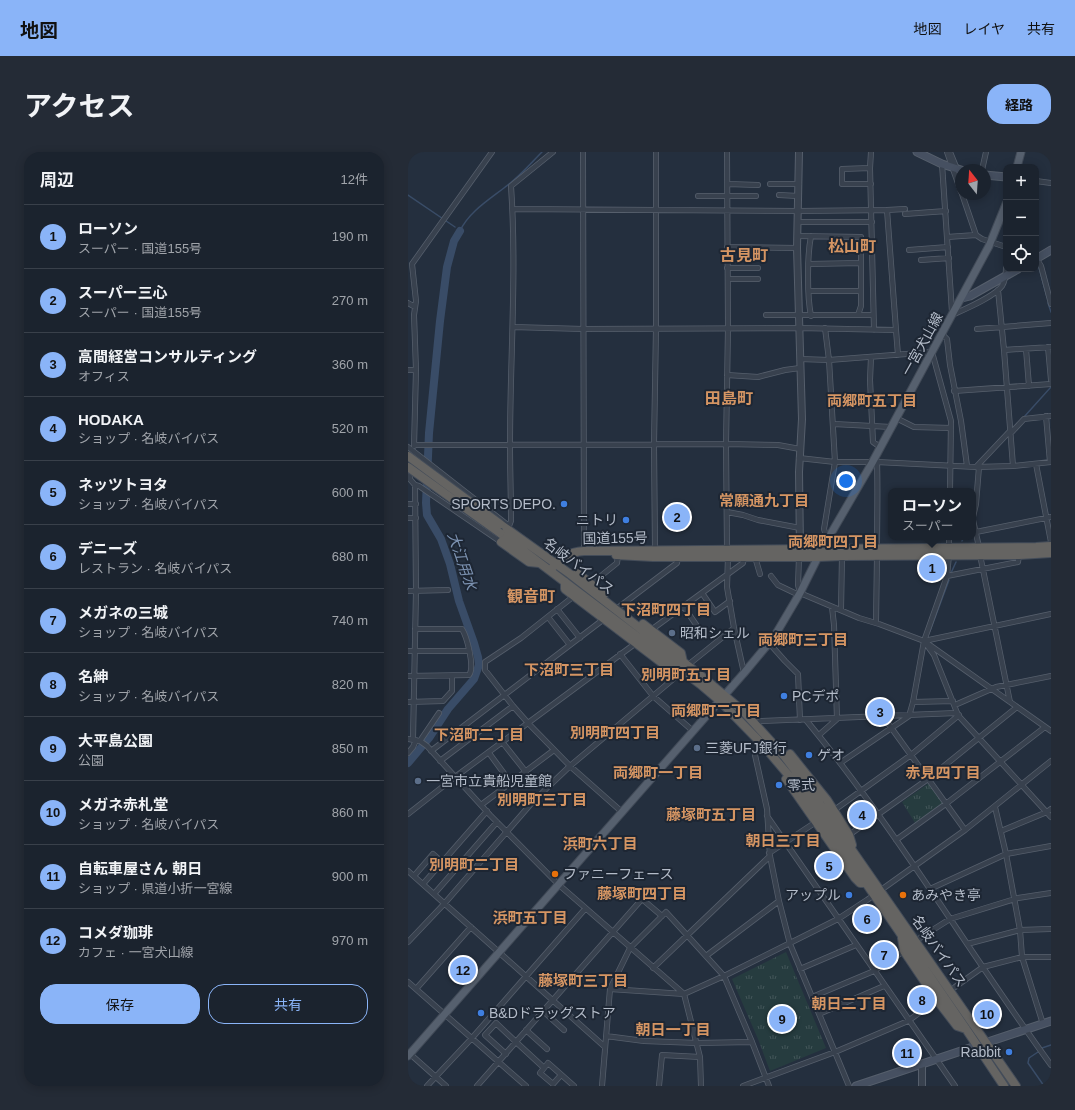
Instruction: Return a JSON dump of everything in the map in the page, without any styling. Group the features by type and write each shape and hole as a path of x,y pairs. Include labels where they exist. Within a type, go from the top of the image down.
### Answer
{"highway":[{"name":"名岐バイパス","path":"411,454 500,524 511,529 686,664 722,698 807,797 1004,1086"},
{"name":"名岐バイパス","path":"408,467 501,538 565,582 690,677 744,712 785,757 816,797 1016,1086"},
{"name":"国道155号","path":"557,564 568,556 578,553 618,556 678,557 728,553 744,557 754,557 799,553 822,548 878,552 949,552 1051,546"},
{"name":"国道155号","path":"551,572 566,555 572,552 584,551 655,550 728,553 799,553 818,557 878,552"},
{"name":"国道155号","path":"980,551 1019,555 1051,553"},
{"path":"570,574 577,573 619,607 681,653 686,664"},
{"path":"565,582 565,589 604,619 678,675 685,678 690,677"},
{"path":"744,712 760,721 790,754 827,800 849,835 853,851"},
{"path":"778,762 784,776 855,878 860,883 865,883"},
{"path":"816,797 827,800"},
{"path":"823,831 834,836"},
{"path":"889,903 898,908 955,987 962,1007"},
{"path":"902,936 907,954 937,1000 957,1026 966,1029"},
{"path":"907,954 921,964"},
{"path":"994,1053 1002,1058 1022,1086"}],"main road":[{"path":"918,152 942,164 955,168"},
{"path":"1018,164 1021,152"},
{"path":"991,176 1003,177"},
{"name":"一宮犬山線","path":"409,1054 774,637 799,594 827,539 874,462 880,447 991,242 1003,212"},
{"path":"1039,257 1051,250"},
{"path":"962,298 970,296 1012,272"},
{"path":"856,1086 1051,1021"}],"street":[{"path":"492,152 410,264 416,301 414,315 416,370 414,444 411,454 409,477 415,485 501,538"},
{"path":"511,529 510,444 513,327 513,209 511,186 553,152"},
{"path":"583,152 584,551"},
{"path":"655,550 654,444 656,328 656,152"},
{"path":"727,152 727,587 744,673"},
{"path":"799,152 797,248 802,419 799,458 799,594"},
{"path":"871,152 870,168 874,330"},
{"path":"947,152 955,166"},
{"path":"950,152 955,164"},
{"path":"983,164 986,152"},
{"path":"942,164 952,315 982,300 1003,286 1006,272"},
{"path":"870,168 842,169 842,184 871,184"},
{"path":"1039,181 1051,183"},
{"path":"728,184 758,185"},
{"path":"770,184 798,184"},
{"path":"779,195 798,196"},
{"path":"698,196 756,196"},
{"path":"964,200 976,235"},
{"path":"513,209 946,211"},
{"path":"887,210 898,355"},
{"path":"798,222 872,222"},
{"path":"947,236 976,235 982,239 1003,246"},
{"path":"798,236 861,237 861,306 858,315"},
{"path":"811,236 808,264 809,306 811,316"},
{"path":"909,250 948,247"},
{"path":"727,248 797,248"},
{"path":"921,260 949,258"},
{"path":"808,264 861,263"},
{"path":"1039,263 1051,304"},
{"path":"727,268 758,268"},
{"path":"728,279 758,279"},
{"path":"998,290 1013,466"},
{"path":"809,291 861,291"},
{"path":"408,303 415,306"},
{"path":"766,315 873,315"},
{"path":"977,329 1051,323"},
{"path":"513,327 583,329 825,328 896,330"},
{"path":"825,328 829,360 836,462 824,529 827,539"},
{"path":"942,334 947,339 967,466"},
{"path":"1004,350 1049,347 1051,380"},
{"path":"1026,349 1029,386"},
{"path":"800,358 829,360 932,352 951,421 950,488"},
{"path":"871,357 870,380 873,442 880,447"},
{"path":"727,375 758,377 800,368"},
{"path":"408,370 416,370"},
{"path":"954,390 1051,384"},
{"path":"799,458 836,462 874,462 978,467 1013,466 1050,462 1049,416 1024,419 978,467 976,504"},
{"path":"896,418 914,427 951,428"},
{"path":"834,424 891,427"},
{"path":"414,444 726,444 778,446 800,449"},
{"path":"408,447 411,454 431,464 511,529"},
{"path":"874,462 878,501 876,623"},
{"path":"1036,464 1049,517 1051,542"},
{"path":"431,494 435,468"},
{"path":"415,485 415,676 411,702 411,725 417,741 431,751 497,822 558,884 684,994 700,1057 701,1086"},
{"path":"408,504 416,504"},
{"path":"727,512 800,528"},
{"path":"1010,702 976,532 1049,517"},
{"path":"408,518 416,518"},
{"path":"840,763 909,716 924,641 947,576 949,540"},
{"path":"947,576 1018,562 1019,555"},
{"path":"591,584 616,564 618,556"},
{"path":"840,610 842,556"},
{"path":"619,607 677,563 678,557"},
{"path":"651,630 743,563 744,557"},
{"path":"754,557 760,574"},
{"path":"771,576 778,584 799,594 924,641 1051,731"},
{"path":"408,592 448,590"},
{"path":"702,592 715,612 730,601"},
{"path":"574,596 522,638 485,662 485,670 528,724 570,766 622,812"},
{"path":"684,607 697,626"},
{"path":"832,607 837,719"},
{"path":"557,610 580,638"},
{"path":"924,641 1051,614"},
{"path":"548,617 570,645"},
{"path":"431,751 604,619"},
{"path":"686,664 734,628"},
{"path":"408,676 470,675 472,668 469,651 462,629 415,629"},
{"path":"924,641 934,655 958,715 1022,784 1049,810 1051,817"},
{"path":"408,814 455,777 503,743 636,643"},
{"path":"769,643 784,662 798,674 800,720"},
{"path":"408,651 469,651"},
{"path":"620,654 653,696 693,731"},
{"path":"408,942 484,860 530,805 570,766 678,675"},
{"path":"411,702 443,701 452,691 452,676"},
{"path":"913,702 954,703 992,689 1051,676"},
{"path":"440,761 513,706"},
{"path":"849,835 928,779 1017,707"},
{"path":"408,753 439,713"},
{"path":"760,721 956,713 958,715"},
{"path":"833,810 911,755 958,715"},
{"path":"882,716 965,830"},
{"path":"819,735 837,719"},
{"path":"806,720 819,735 896,840 982,968 1051,1065"},
{"path":"896,840 947,804 1000,760 1045,727"},
{"path":"503,743 526,772"},
{"path":"763,745 755,755 767,809 769,854 779,902 790,944 849,1086"},
{"path":"481,805 554,750"},
{"path":"489,753 511,783"},
{"path":"610,989 684,994 790,944 838,919 874,896 965,830 1051,761"},
{"path":"995,807 1006,854 1020,930 1022,957 1043,1024"},
{"path":"1001,831 1049,810"},
{"path":"423,884 487,811"},
{"path":"767,816 908,1021 937,1059 955,1086"},
{"path":"434,894 497,822"},
{"path":"653,968 769,854 816,822"},
{"path":"930,890 1006,854 1051,846"},
{"path":"414,876 433,854 442,862"},
{"path":"408,871 605,1047"},
{"path":"920,938 950,919 1014,899 1051,893"},
{"path":"477,1086 642,899 662,916"},
{"path":"706,956 779,902"},
{"path":"427,1086 472,1038 586,909"},
{"path":"602,1086 610,989 630,948 666,912 724,976 769,1086"},
{"path":"416,989 471,927"},
{"path":"967,944 1020,930 1050,929"},
{"path":"800,969 856,945"},
{"path":"812,997 874,971 907,954"},
{"path":"955,987 982,968 1022,957 1051,957"},
{"path":"408,982 526,1086"},
{"path":"819,1014 884,986"},
{"path":"743,1086 835,1052 908,1021 937,1000"},
{"path":"543,1011 564,1030"},
{"path":"506,1054 485,1035 496,1023 542,1066"},
{"path":"526,1030 547,1049"},
{"path":"606,1036 644,1041 697,1043 752,1042"},
{"path":"409,1054 446,1086"},
{"path":"659,1086 662,1055 700,1057"},
{"path":"561,1075 553,1084 540,1072 548,1063 574,1086"},
{"path":"922,1065 922,1086"}],"green space":[{"path":"929,783 943,803 915,823 902,802"},
{"path":"786,952 826,1048 770,1071 732,979"}],"waterway":[{"path":"458,230 460,231 475,211 518,177 542,152"},
{"name":"大江用水","path":"408,195 455,227"},
{"name":"大江用水","path":"408,763 429,738 448,709 474,679 479,665 474,643 459,601 450,564 441,539 427,515 426,503 429,433 440,321 447,267 454,241 460,231"},
{"path":"1039,268 1047,297"},
{"path":"1048,303 1051,312"},
{"path":"1024,417 1051,387"},
{"path":"951,573 956,562"},
{"path":"930,631 949,580"},
{"path":"1042,1048 1051,1045"},
{"path":"1038,1052 1029,1058 1028,1063 1044,1086"}],"place":[{"name":"SPORTS DEPO.","path":"564,504"},
{"name":"スーパー三心","path":"677,517"},
{"name":"ニトリ","path":"626,520"},
{"name":"ローソン","path":"932,568"},
{"name":"昭和シェル","path":"672,633"},
{"name":"PCデポ","path":"784,696"},
{"name":"高間経営コンサルティング","path":"880,712"},
{"name":"三菱UFJ銀行","path":"697,748"},
{"name":"ゲオ","path":"809,755"},
{"name":"一宮市立貴船児童館","path":"418,781"},
{"name":"零式","path":"779,785"},
{"name":"HODAKA","path":"862,815"},
{"name":"ネッツトヨタ","path":"829,866"},
{"name":"ファニーフェース","path":"555,874"},
{"name":"アップル","path":"849,895"},
{"name":"あみやき亭","path":"903,895"},
{"name":"デニーズ","path":"867,919"},
{"name":"メガネの三城","path":"884,955"},
{"name":"コメダ珈琲","path":"463,970"},
{"name":"名紳","path":"922,1000"},
{"name":"B&Dドラッグストア","path":"481,1013"},
{"name":"メガネ赤札堂","path":"987,1014"},
{"name":"大平島公園","path":"782,1019"},
{"name":"Rabbit","path":"1009,1052"},
{"name":"自転車屋さん 朝日","path":"907,1053"}],"district":[{"name":"松山町","path":"852,246"},
{"name":"古見町","path":"744,255"},
{"name":"田島町","path":"729,398"},
{"name":"両郷町五丁目","path":"872,401"},
{"name":"常願通九丁目","path":"764,501"},
{"name":"両郷町四丁目","path":"833,542"},
{"name":"観音町","path":"531,596"},
{"name":"下沼町四丁目","path":"666,610"},
{"name":"両郷町三丁目","path":"803,640"},
{"name":"下沼町三丁目","path":"569,670"},
{"name":"別明町五丁目","path":"686,675"},
{"name":"両郷町二丁目","path":"716,711"},
{"name":"別明町四丁目","path":"615,733"},
{"name":"下沼町二丁目","path":"479,735"},
{"name":"両郷町一丁目","path":"658,773"},
{"name":"赤見四丁目","path":"943,773"},
{"name":"別明町三丁目","path":"542,800"},
{"name":"藤塚町五丁目","path":"711,815"},
{"name":"朝日三丁目","path":"783,841"},
{"name":"浜町六丁目","path":"600,844"},
{"name":"別明町二丁目","path":"474,865"},
{"name":"藤塚町四丁目","path":"642,894"},
{"name":"浜町五丁目","path":"530,918"},
{"name":"藤塚町三丁目","path":"583,981"},
{"name":"朝日二丁目","path":"849,1004"},
{"name":"朝日一丁目","path":"673,1030"}]}
